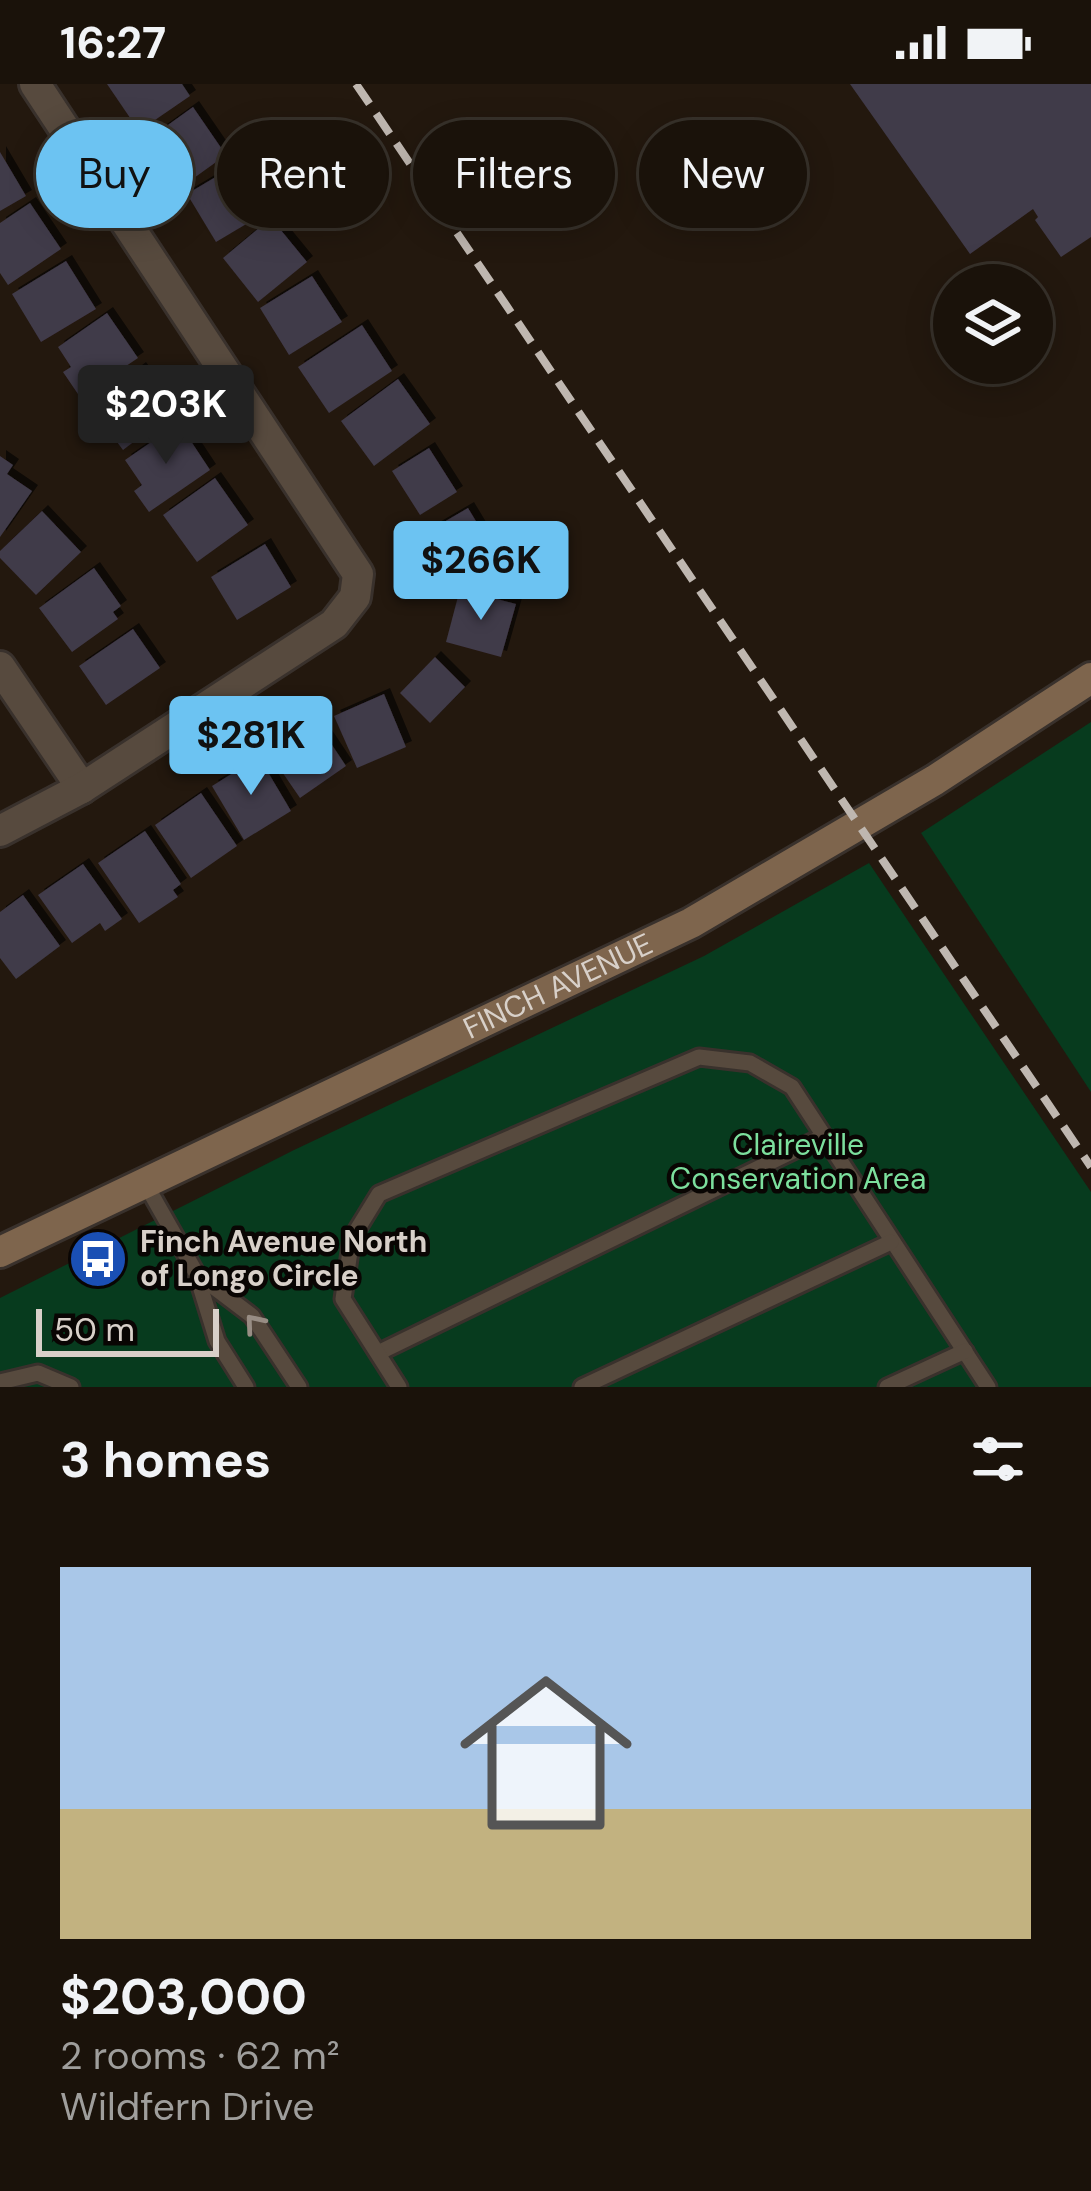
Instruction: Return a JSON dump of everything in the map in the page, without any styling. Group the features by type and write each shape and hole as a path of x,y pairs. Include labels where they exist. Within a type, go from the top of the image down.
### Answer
{"main road":[{"name":"FINCH AVENUE","path":"0,1252 691,923 919,791 1091,678"}],"street":[{"path":"0,831 82,788 334,624 355,597 358,574 34,84"},
{"path":"0,667 82,788"}],"lane":[{"path":"399,1387 344,1299 352,1238 380,1194 698,1058 750,1063 792,1088 988,1387"},
{"path":"378,1353 822,1136"},
{"path":"143,1180 196,1273 217,1341 246,1387"},
{"path":"582,1387 890,1242"},
{"path":"196,1273 252,1316 298,1387"},
{"path":"887,1387 965,1352"},
{"path":"0,1382 38,1372 71,1387"}],"green space":[{"path":"1091,722 1091,1092 921,833"},
{"name":"Claireville Conservation Area","path":"869,863 1091,1192 1091,1387 0,1387 0,1298 294,1150 704,956"}],"building":[{"path":"107,84 182,84 190,96 155,120 132,120"},
{"path":"850,84 1091,84 1091,237 1061,257 1035,220 1033,209 970,254"},
{"path":"193,107 217,142 217,161 193,179 193,120 175,120"},
{"path":"0,152 26,196 0,211"},
{"path":"217,176 217,228 239,228 216,242 193,204 193,190"},
{"path":"30,203 36,212 36,228 47,228 61,249 8,285 0,273 0,223"},
{"path":"259,228 279,228 307,262 258,302 223,258"},
{"path":"66,261 96,309 41,342 12,294"},
{"path":"312,276 342,322 289,355 260,308"},
{"path":"107,313 138,358 80,397 63,372 71,367 58,347"},
{"path":"362,325 392,371 329,413 298,367"},
{"path":"140,368 173,412 123,450 90,406"},
{"path":"398,379 430,424 374,466 341,421"},
{"path":"179,423 210,470 149,512 134,491 142,485 125,460"},
{"path":"429,448 457,492 420,515 392,471"},
{"path":"0,456 13,465 7,474 32,491 0,537"},
{"path":"215,478 248,525 197,562 163,515"},
{"path":"468,508 494,551 458,573 432,529"},
{"path":"42,511 81,552 36,595 0,558 0,551"},
{"path":"265,544 291,587 237,620 211,577"},
{"path":"94,568 121,606 113,612 118,619 72,652 39,608"},
{"path":"460,589 516,604 501,657 446,642"},
{"path":"133,629 160,668 106,705 79,666"},
{"path":"435,657 465,687 430,723 400,693"},
{"path":"384,694 406,747 357,768 334,716"},
{"path":"314,718 346,766 300,798 267,750"},
{"path":"259,757 291,811 244,840 212,786"},
{"path":"201,793 237,846 191,878 155,825"},
{"path":"145,831 181,884 173,890 178,897 139,923 98,863"},
{"path":"83,864 122,919 105,931 100,923 72,943 38,895"},
{"path":"23,895 60,946 16,979 0,958 0,912"}],"railway":[{"path":"356,84 1091,1167"}],"place":[{"name":"Finch Avenue North of Longo Circle","path":"98,1259"}]}
